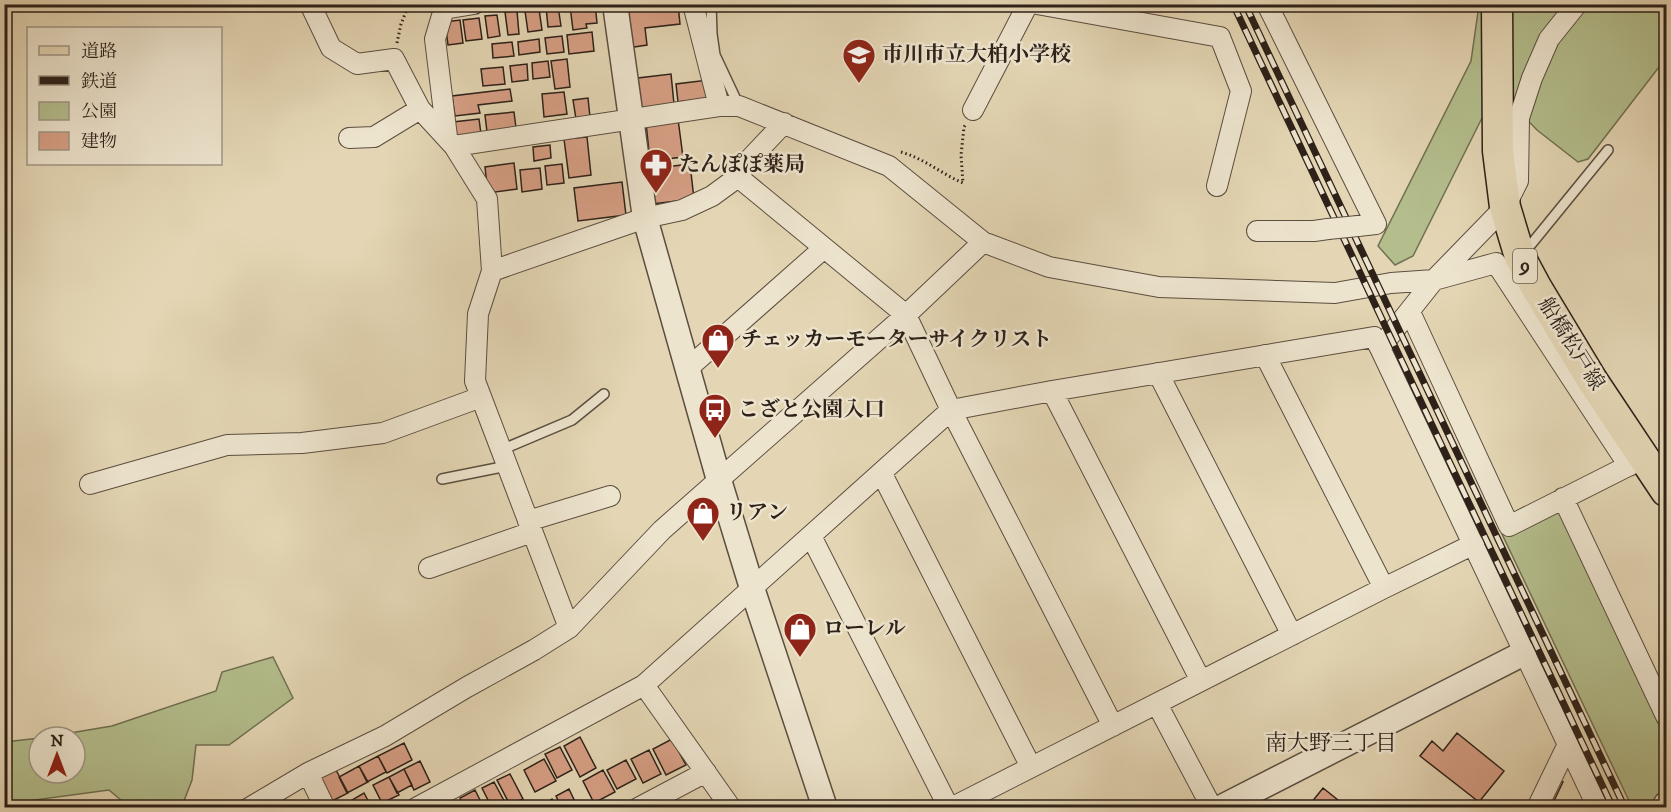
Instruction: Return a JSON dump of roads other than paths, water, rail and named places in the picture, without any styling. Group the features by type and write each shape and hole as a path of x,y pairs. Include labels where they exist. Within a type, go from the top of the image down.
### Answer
{"main road":[{"name":"船橋松戸線","path":"1497,4 1498,151 1504,207 1520,257 1592,380 1636,462 1666,491"}],"street":[{"path":"310,4 331,48 357,64 394,59 420,109 451,141 487,199 492,271 478,314 475,381 569,628"},
{"path":"451,141 435,39 445,7 474,4"},
{"path":"615,4 645,218 718,480 825,807"},
{"path":"693,4 719,106"},
{"path":"973,110 1028,4"},
{"path":"1037,4 1220,37 1241,91 1217,186"},
{"path":"1257,231 1314,231 1376,224 1267,4"},
{"path":"1380,348 1434,280 1504,207 1518,181 1519,118 1532,78 1549,39 1576,4"},
{"path":"451,141 719,106 739,106 889,166 983,242 1049,267 1159,287 1335,293 1391,283 1434,280 1496,263 1636,462 1509,526 1410,312"},
{"path":"349,138 374,137 420,109"},
{"path":"492,271 645,218 682,210 712,196 738,177 748,161 784,123"},
{"path":"738,177 906,315 951,410 1113,726"},
{"path":"249,807 308,773 385,736 569,628 662,530 906,315 983,242"},
{"path":"687,369 824,248"},
{"path":"416,807 644,684 882,474 951,410 1374,337 1598,807"},
{"path":"1265,355 1384,588"},
{"path":"1158,373 1292,635"},
{"path":"1052,391 1202,681"},
{"path":"90,484 227,445 302,443 383,433 481,397"},
{"path":"882,474 1031,767"},
{"path":"429,568 610,496"},
{"path":"1563,498 1666,716"},
{"path":"811,536 950,807 1474,544"},
{"path":"1221,807 1524,653"},
{"path":"644,684 730,807"},
{"path":"1157,704 1212,807"},
{"path":"1537,807 1568,744"},
{"path":"639,807 706,772"},
{"path":"308,773 325,807"}],"lane":[{"path":"711,4 715,55 739,106"},
{"path":"1520,257 1608,150"},
{"path":"442,479 504,458 572,420 604,394"}],"railway":[{"path":"1233,4 1613,808"},
{"path":"1245,4 1625,808"}],"place":[{"name":"市川市立大柏小学校","path":"859,84"},
{"name":"たんぽぽ薬局","path":"656,194"},
{"name":"チェッカーモーターサイクリスト","path":"718,369"},
{"name":"こざと公園入口","path":"715,439"},
{"name":"リアン","path":"703,542"},
{"name":"ローレル","path":"800,658"}],"district":[{"name":"南大野三丁目","path":"1331,743"}]}
